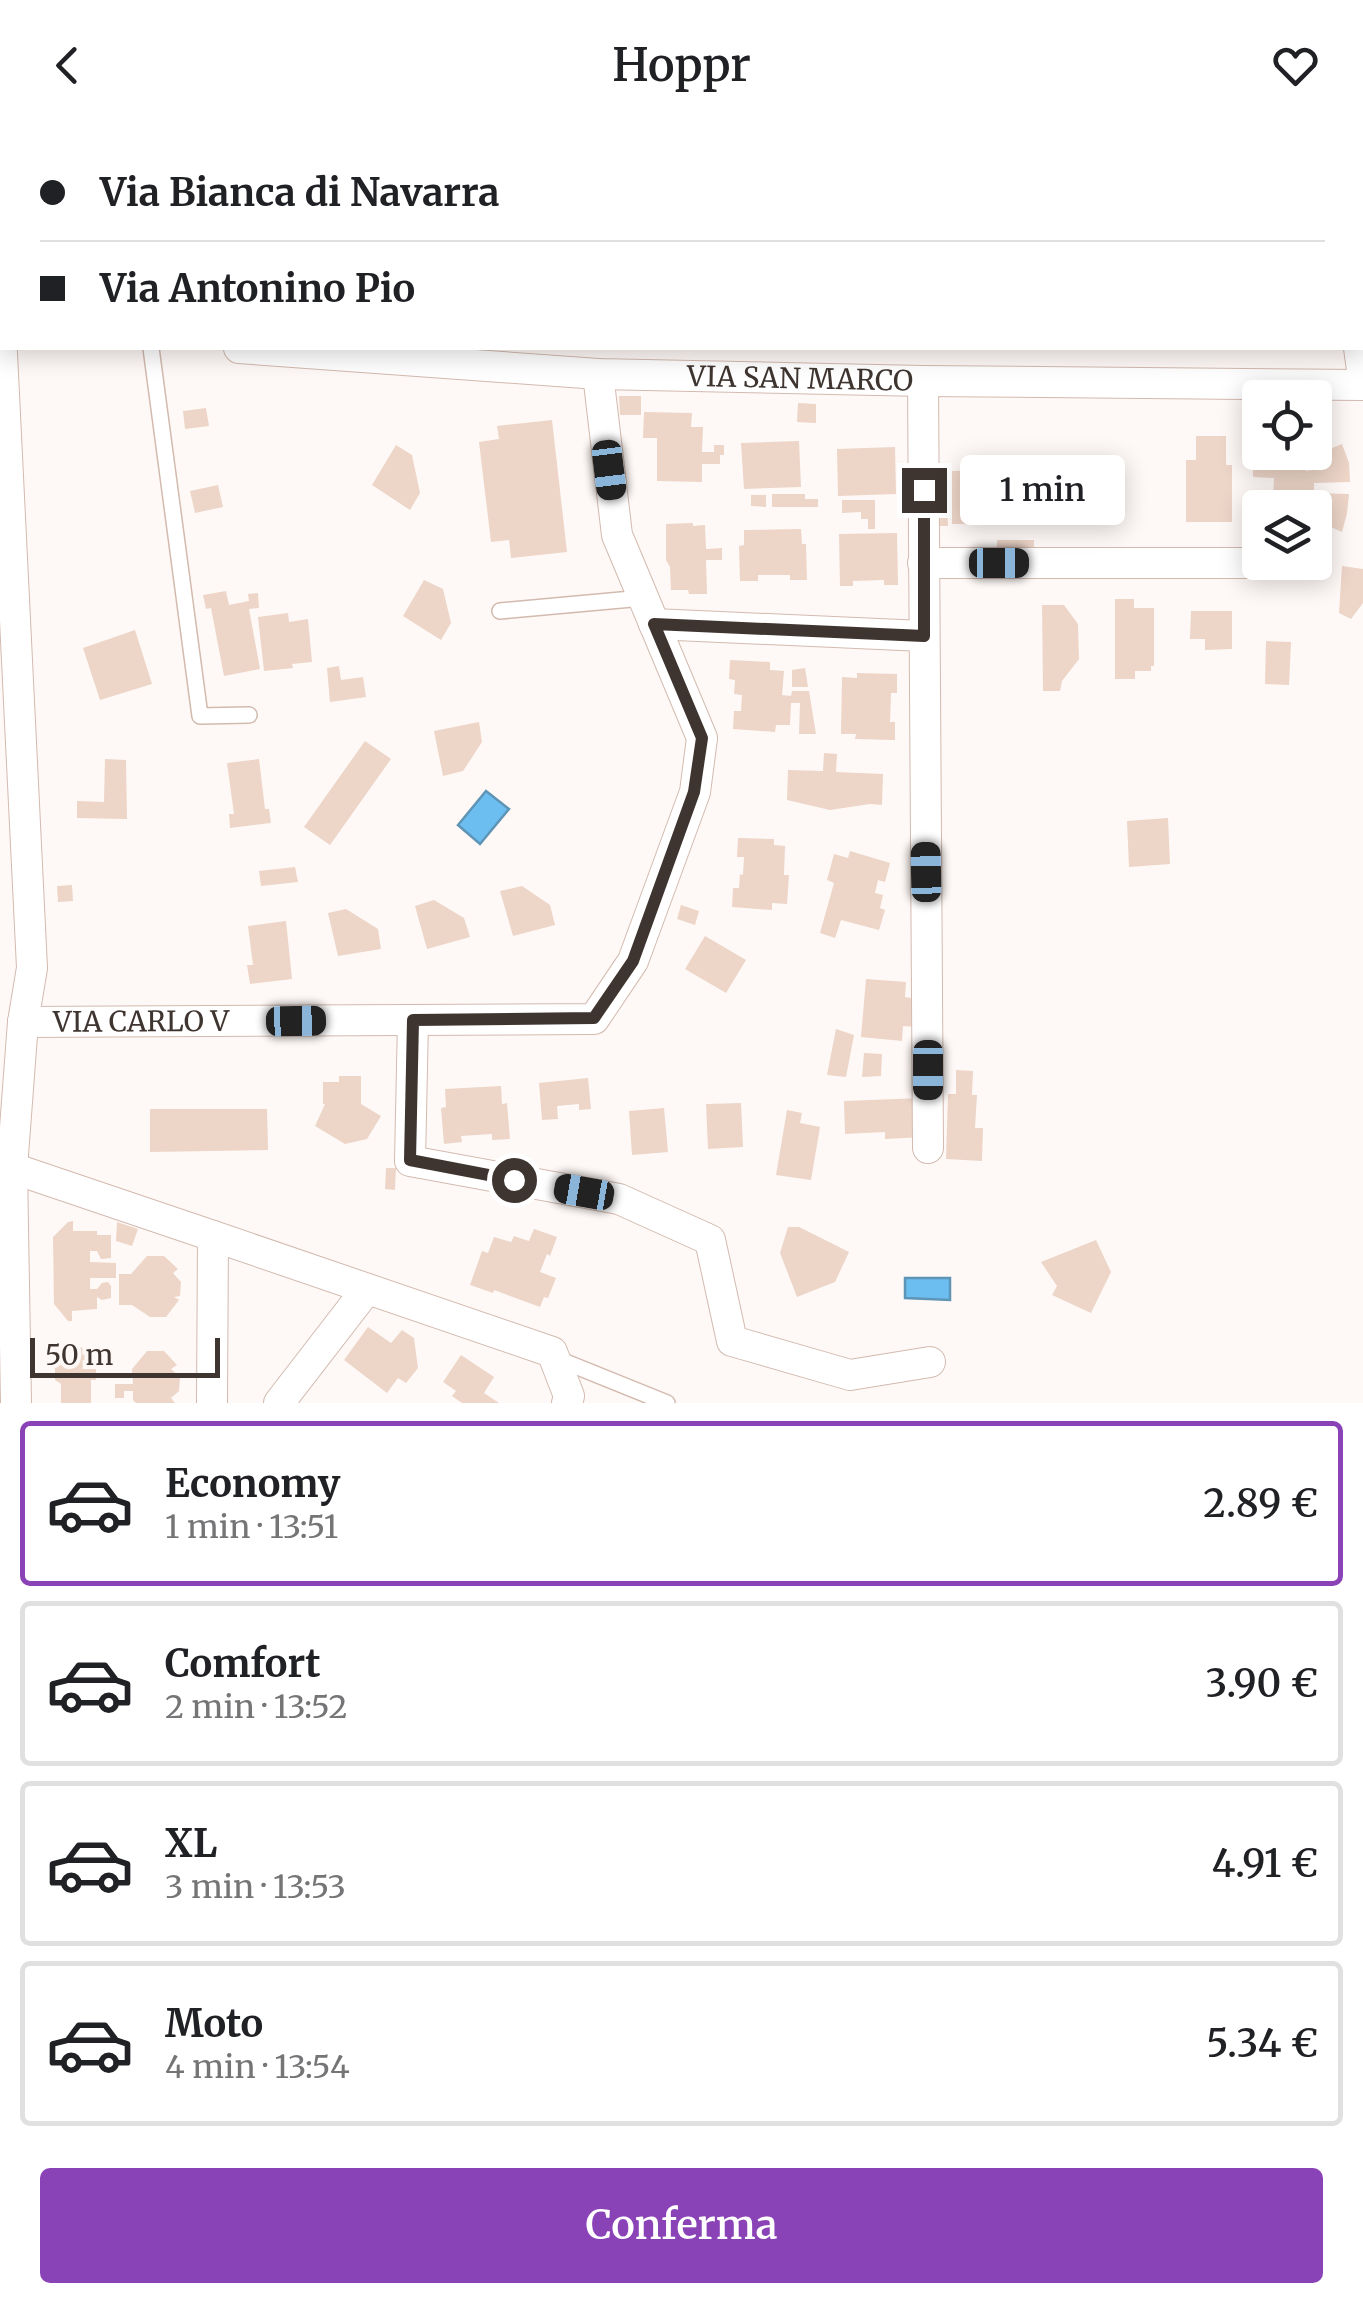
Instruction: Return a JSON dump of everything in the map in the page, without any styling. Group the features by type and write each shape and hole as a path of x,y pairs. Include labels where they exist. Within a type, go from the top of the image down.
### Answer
{"street":[{"path":"2,350 32,968 9,1152 16,1403"},
{"name":"VIA SAN MARCO","path":"267,350 598,374 924,381 1363,381"},
{"path":"1359,350 1363,381"},
{"name":"VIA CARLO V","path":"23,1022 594,1018 633,961 694,792 702,738 617,535 598,374"},
{"path":"924,381 928,1148"},
{"path":"924,563 1242,563"},
{"path":"649,611 924,636"},
{"path":"413,1020 410,1160 619,1198 710,1240 732,1341 850,1375 930,1362"},
{"path":"9,1152 213,1236 552,1352 570,1396 567,1403"},
{"path":"212,1403 213,1236"},
{"path":"279,1403 367,1288"}],"lane":[{"path":"150,350 200,716 249,715"},
{"path":"500,611 649,611"},
{"path":"554,1358 667,1403"}],"water":[{"path":"486,791 509,809 480,844 458,825"},
{"path":"905,1278 950,1278 950,1300 905,1298"}],"building":[{"path":"619,396 641,396 641,415 620,415"},
{"path":"798,403 816,404 816,423 797,422"},
{"path":"206,408 209,426 185,429 183,411"},
{"path":"644,412 692,413 691,427 703,427 702,452 714,452 714,445 724,445 720,464 702,464 702,482 657,481 657,438 643,438"},
{"path":"552,420 567,552 511,558 509,540 491,542 479,442 499,439 497,426"},
{"path":"1196,436 1226,436 1226,465 1232,465 1232,522 1186,522 1186,460 1196,460"},
{"path":"799,441 801,487 744,489 741,443"},
{"path":"1342,444 1350,482 1314,483 1314,490 1273,490 1274,478 1253,477 1253,470 1332,470 1332,448"},
{"path":"396,445 412,455 420,493 410,510 372,485"},
{"path":"895,447 896,494 838,496 837,449"},
{"path":"988,470 990,524 952,524 951,471"},
{"path":"218,485 223,507 195,513 190,491"},
{"path":"935,487 946,487 948,526 936,526"},
{"path":"772,494 805,494 805,499 818,499 818,507 772,507"},
{"path":"1332,494 1349,494 1342,532 1332,528"},
{"path":"751,495 766,495 766,507 751,506"},
{"path":"842,500 875,500 875,529 868,529 868,519 861,519 861,512 842,513"},
{"path":"666,524 705,525 706,549 722,548 722,560 706,560 707,594 671,590"},
{"path":"801,529 802,544 806,544 807,580 790,580 790,575 758,575 758,581 740,581 739,546 744,545 744,530"},
{"path":"897,533 898,585 884,585 884,580 853,581 853,586 840,586 839,534"},
{"path":"997,540 1034,540 1034,551 997,551"},
{"path":"1342,566 1363,569 1363,603 1351,619 1339,613"},
{"path":"424,580 443,589 451,623 441,640 403,616"},
{"path":"226,591 229,605 249,601 248,594 258,593 259,608 249,609 260,669 224,676 211,608 206,609 203,595"},
{"path":"1115,599 1134,599 1134,608 1154,608 1154,666 1151,671 1135,671 1135,679 1115,679"},
{"path":"1042,605 1064,605 1078,624 1079,659 1062,681 1060,691 1043,691"},
{"path":"1191,611 1232,611 1232,649 1205,650 1205,639 1190,639"},
{"path":"288,613 289,622 308,619 312,662 264,671 258,617"},
{"path":"135,630 152,684 100,700 83,648"},
{"path":"1266,641 1291,642 1289,685 1265,684"},
{"path":"730,660 770,662 770,670 784,671 782,695 809,691 816,734 799,734 800,703 791,703 790,725 776,725 775,732 733,729 734,711 741,711 742,695 734,694 735,680 729,679"},
{"path":"339,666 341,680 363,677 366,697 330,702 327,668"},
{"path":"805,668 808,687 792,687 792,670"},
{"path":"857,673 897,674 897,693 891,693 890,722 895,722 895,740 855,739 856,734 841,734 842,677 857,678"},
{"path":"479,722 482,742 463,771 443,776 434,731"},
{"path":"365,741 391,759 330,845 304,827"},
{"path":"824,753 837,754 836,772 883,774 882,805 830,810 787,800 788,770 823,771"},
{"path":"105,759 126,760 127,819 77,818 77,801 104,802"},
{"path":"259,759 265,809 269,809 271,823 230,828 229,814 234,814 227,763"},
{"path":"1168,818 1170,864 1129,867 1127,821"},
{"path":"738,838 774,839 774,845 785,846 787,904 772,903 772,910 732,907 733,888 739,888 740,874 743,875 744,857 737,857"},
{"path":"850,851 890,863 885,882 878,880 875,893 883,895 880,908 885,910 879,930 841,920 835,938 820,933 834,883 827,880 834,854 848,858"},
{"path":"295,867 298,882 261,886 259,871"},
{"path":"72,885 73,901 58,902 57,886"},
{"path":"522,886 550,905 555,925 513,936 500,891"},
{"path":"434,900 464,918 470,937 427,949 415,906"},
{"path":"681,905 699,911 695,925 677,919"},
{"path":"346,909 378,929 381,949 338,956 328,913"},
{"path":"286,921 292,979 250,984 247,965 253,965 248,926"},
{"path":"705,936 746,960 726,993 685,969"},
{"path":"866,979 906,982 905,997 918,999 916,1027 903,1026 902,1041 861,1037"},
{"path":"836,1029 854,1035 846,1077 827,1075"},
{"path":"864,1053 882,1054 881,1076 862,1077"},
{"path":"956,1070 973,1071 972,1095 977,1095 975,1128 983,1128 982,1161 946,1159 948,1094 956,1094"},
{"path":"339,1076 361,1076 361,1104 381,1116 367,1139 345,1144 315,1126 325,1104 323,1082 339,1082"},
{"path":"588,1078 591,1109 579,1110 579,1104 557,1106 558,1119 542,1120 539,1083"},
{"path":"501,1086 502,1104 507,1103 510,1139 492,1140 492,1134 461,1136 462,1142 444,1144 441,1108 446,1107 445,1089"},
{"path":"922,1098 923,1137 885,1139 885,1132 845,1134 844,1101"},
{"path":"741,1103 743,1147 708,1149 706,1104"},
{"path":"664,1108 668,1152 632,1155 629,1111"},
{"path":"150,1109 267,1109 268,1150 150,1152"},
{"path":"787,1110 802,1113 800,1123 820,1127 811,1180 776,1175"},
{"path":"386,1168 396,1168 395,1190 385,1189"},
{"path":"73,1221 73,1231 111,1235 111,1258 101,1259 97,1251 90,1251 90,1262 116,1263 116,1278 90,1278 90,1289 108,1282 111,1298 97,1297 97,1309 72,1311 72,1321 68,1321 54,1304 53,1237"},
{"path":"117,1222 138,1229 132,1246 116,1241"},
{"path":"788,1227 799,1227 849,1252 835,1282 797,1297 780,1253"},
{"path":"534,1229 557,1237 540,1272 556,1278 540,1307 470,1285 482,1251 488,1253 494,1237 511,1242 514,1236 529,1241"},
{"path":"1096,1240 1111,1272 1091,1313 1052,1295 1057,1286 1041,1262"},
{"path":"147,1256 164,1256 178,1269 173,1273 181,1282 180,1296 174,1297 179,1300 166,1317 150,1317 132,1305 119,1305 119,1274 131,1274"},
{"path":"368,1327 391,1343 402,1330 414,1338 418,1368 406,1383 398,1378 387,1393 344,1360"},
{"path":"73,1347 96,1348 91,1403 61,1403 55,1364 73,1364"},
{"path":"147,1351 164,1351 177,1365 171,1369 180,1377 179,1391 171,1398 175,1403 136,1403 133,1391 124,1391 124,1398 115,1398 115,1384 133,1384 132,1369"},
{"path":"461,1355 494,1377 484,1393 499,1403 462,1403 452,1396 456,1391 443,1382"}],"route":[{"path":"514,1180 410,1160 413,1020 594,1018 633,961 694,792 702,738 654,624 924,636 924,490"}]}
